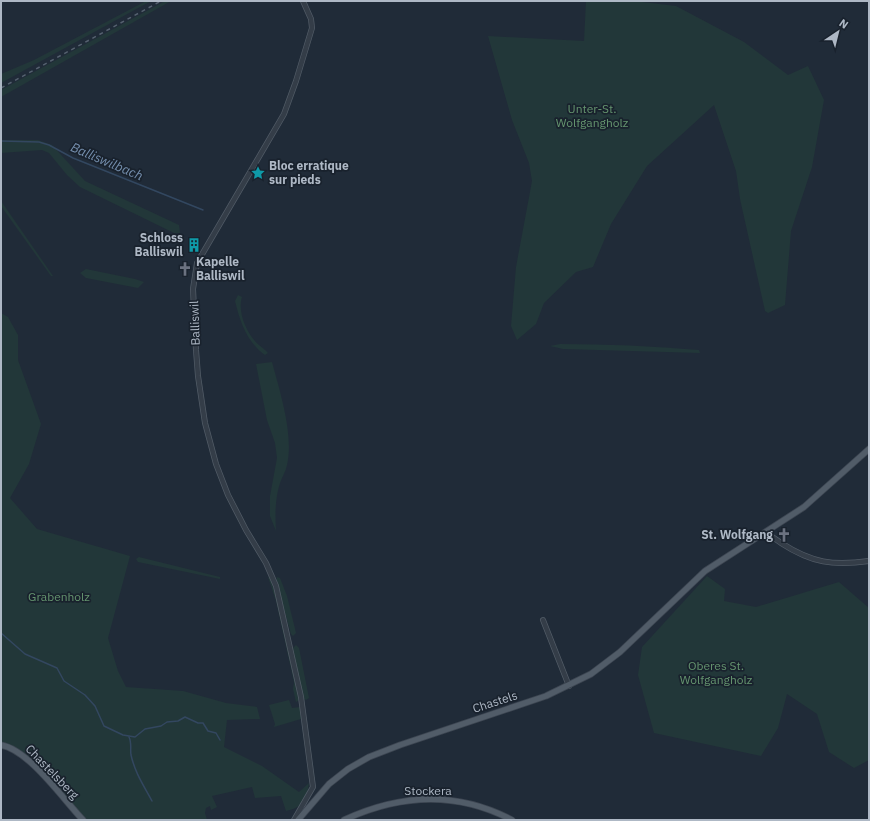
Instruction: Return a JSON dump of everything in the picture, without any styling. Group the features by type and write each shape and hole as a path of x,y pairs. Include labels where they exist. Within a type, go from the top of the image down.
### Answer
{"main road":[{"path":"766,532 820,494 869,449"},
{"name":"Chastels","path":"298,820 329,784 348,769 369,757 394,747 540,698 569,686 591,674 612,658 689,584 715,564 766,532"},
{"name":"Chastelsberg","path":"1,745 14,749 28,760 83,820"},
{"name":"Stockera","path":"344,820 387,804 426,799 469,804 495,812 512,820"}],"street":[{"name":"Balliswil","path":"294,820 312,787 301,697 276,586 266,563 246,530 228,495 208,438 198,376 193,284 197,263 281,119 292,95 312,28 311,19 303,1"},
{"path":"766,532 795,552 822,562 840,564 869,560"},
{"path":"822,562 829,567"},
{"path":"543,620 569,686"}],"green space":[{"path":"146,1 151,1 1,83 1,74 34,60"},
{"path":"165,1 171,1 1,97 1,90"},
{"name":"Unter-St. Wolfgangholz","path":"586,1 634,1 676,6 744,42 788,75 808,66 824,100 812,167 791,231 785,305 768,313 765,311 740,199 736,171 714,105 647,166 611,224 593,267 576,272 544,303 536,324 517,340 511,326 516,267 532,181 529,163 512,120 488,36 584,41"},
{"path":"1,140 38,140 52,145 85,181 179,225 180,233 174,233 80,187 67,175 49,153 42,150 1,153"},
{"path":"1,201 53,276 51,276 1,206"},
{"path":"86,269 144,282 138,288 86,278 80,273"},
{"path":"238,295 242,297 241,309 244,323 255,341 268,353 265,355 253,344 245,331 235,301"},
{"name":"Grabenholz","path":"1,313 8,317 18,335 18,360 41,424 29,464 10,498 37,529 130,556 108,638 118,671 126,687 183,691 226,703 257,707 260,719 227,720 224,747 262,766 299,792 309,783 307,794 303,802 296,808 286,811 281,796 255,798 252,787 212,796 217,807 211,810 210,806 206,808 205,813 207,820 86,820 35,764 12,746 1,742"},
{"path":"560,344 664,347 699,350 700,353 563,349 550,346"},
{"path":"272,362 282,400 289,440 289,453 286,470 278,489 276,501 276,531 270,516 270,496 277,458 275,443 267,420 256,364"},
{"path":"139,557 220,577 220,579 138,562 136,559"},
{"name":"Oberes St. Wolfgangholz","path":"707,576 725,589 724,601 756,607 839,582 869,608 869,760 854,768 829,752 817,714 787,694 778,728 761,756 654,733 638,675 642,647"},
{"path":"268,577 270,578 278,602 299,700 296,702 293,689 294,682 276,601"},
{"path":"277,577 280,578 287,596 296,633 293,636 291,634 276,581"},
{"path":"296,645 299,648 309,698 306,700 303,698 293,648"},
{"path":"289,700 292,708 300,707 301,719 274,727 275,724 269,705"}],"waterway":[{"name":"Balliswilbach","path":"1,141 39,142 49,145 73,158 203,210"},
{"path":"1,633 25,654 57,668 64,681 85,695 95,706 104,726 123,735 135,737 145,729 161,726 167,722 178,721 185,717 198,723 203,723 208,731 216,733 220,740"},
{"path":"129,737 131,755 135,768 152,801"}],"railway":[{"path":"1,88 161,1"}],"place":[{"name":"Bloc erratique sur pieds","path":"258,173"},
{"name":"Schloss Balliswil","path":"194,245"},
{"name":"Kapelle Balliswil","path":"185,269"},
{"name":"St. Wolfgang","path":"784,535"}]}
